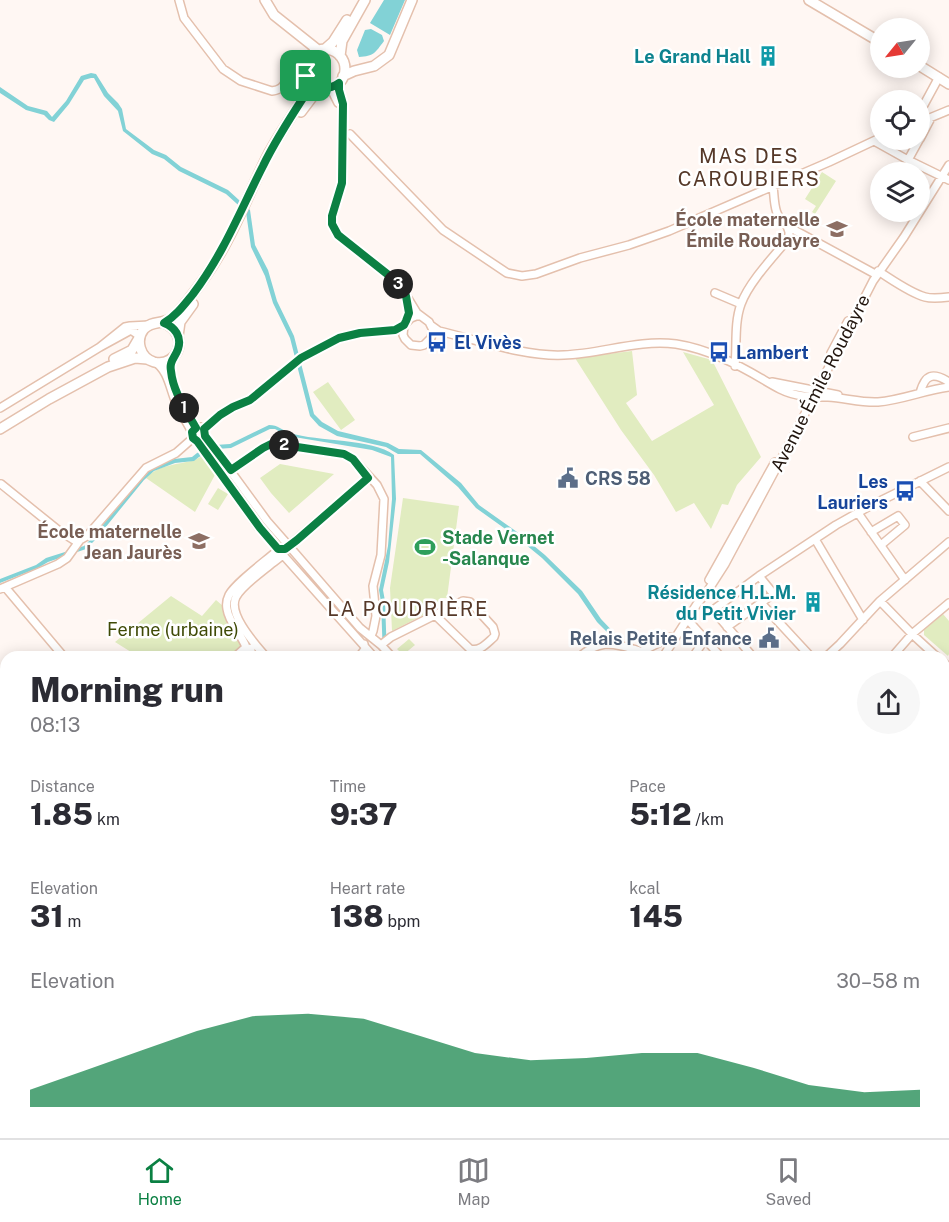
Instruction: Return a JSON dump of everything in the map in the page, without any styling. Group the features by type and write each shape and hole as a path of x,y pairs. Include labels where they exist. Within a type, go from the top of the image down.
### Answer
{"main road":[{"path":"265,0 274,15 317,52"},
{"path":"0,429 108,367 135,358 143,357 161,362 173,357 179,347 180,322 212,277 232,239 271,151 305,95 307,87 303,72 317,52 336,38 359,0"},
{"path":"341,80 344,72 341,59 342,41 365,0"},
{"path":"251,198 304,107 313,96 354,71 374,66 389,55 412,0"},
{"path":"809,0 870,36"},
{"path":"317,52 330,50 347,64 354,66 373,63 385,52 399,29"},
{"path":"303,72 314,86 326,89"},
{"path":"930,72 949,84"},
{"path":"164,323 182,308 232,239"},
{"path":"0,422 46,393 132,350 149,325 164,323 170,325 178,336"},
{"path":"140,337 141,350 152,361"}],"street":[{"path":"180,0 184,18 214,59 241,81 272,91 282,88 292,74 303,72"},
{"path":"930,94 939,77"},
{"path":"341,80 339,90 343,104 342,183 332,216 332,224 338,235 391,277 404,291 417,313 439,331 543,355 584,354 639,344 675,344 718,356 780,389 862,402 900,399 949,384"},
{"path":"326,89 336,96 343,112"},
{"path":"931,118 949,110"},
{"path":"350,134 443,230 507,273 529,276 669,231 870,142"},
{"path":"894,150 944,177"},
{"path":"909,160 914,150"},
{"name":"Avenue Émile Roudayre","path":"930,194 944,177 949,156"},
{"name":"Avenue Émile Roudayre","path":"876,272 944,177 949,165"},
{"path":"773,186 777,215 787,226 924,297 949,297"},
{"name":"Avenue Émile Roudayre","path":"681,627 725,564 851,326 876,272 909,222"},
{"path":"735,366 741,304 764,268 789,238 787,226"},
{"path":"715,293 741,304"},
{"path":"403,335 409,313 406,296"},
{"path":"59,651 3,588 67,558 147,468 176,453 199,436 220,415 250,400 298,360 339,338 360,333 395,330 416,316 421,316"},
{"path":"100,347 125,327 149,325"},
{"path":"431,338 432,326"},
{"path":"0,408 131,330 140,337"},
{"path":"395,330 403,335 408,343 415,346 424,345 431,338 447,333"},
{"path":"173,357 170,362 171,370 182,404 211,460 260,528 386,651"},
{"path":"152,361 161,366 165,372 178,406 199,436 231,470 267,520 284,550 368,651"},
{"path":"920,393 923,382 932,376 938,376 949,384"},
{"path":"913,437 949,428"},
{"path":"231,470 263,448 277,444 344,454 353,459 376,486 383,495 385,510 381,555 373,586 375,616 373,631 377,646 375,651"},
{"path":"713,610 814,539 858,513 949,467"},
{"path":"249,649 235,612 235,599 284,550 368,478"},
{"path":"920,481 949,512"},
{"path":"2,484 58,530 78,543"},
{"path":"858,513 904,580"},
{"path":"872,532 898,516 905,525 881,545"},
{"path":"814,539 863,620"},
{"path":"832,651 880,601 949,542"},
{"path":"727,627 772,594 759,576"},
{"path":"363,651 364,638 391,637 435,615 463,601 468,601 493,627 495,634 480,649 473,650 435,615"},
{"path":"880,601 930,651"},
{"path":"761,603 805,651"},
{"path":"897,651 912,634 949,603"},
{"path":"697,604 713,610 748,651"},
{"path":"687,619 716,651"},
{"path":"649,651 671,637 681,627"},
{"path":"664,651 681,627"},
{"path":"374,639 391,637"},
{"path":"664,651 671,637"},
{"path":"697,651 705,639"},
{"path":"592,651 600,644 623,645 644,651"}],"green space":[{"path":"822,172 836,181 815,214 812,212 816,206 805,199"},
{"path":"632,351 637,395 626,403 652,441 714,405 683,352 712,360 761,457 737,485 728,505 722,504 711,529 694,503 676,512 654,475 621,430 575,358"},
{"path":"328,382 355,420 341,430 313,392"},
{"path":"204,455 216,473 195,512 146,478 161,468 193,461"},
{"path":"280,464 334,474 289,513 260,478"},
{"path":"218,488 228,494 218,510 208,504"},
{"name":"Stade Vernet -Salanque","path":"403,498 459,506 447,598 440,598 443,605 392,631 390,588"},
{"name":"Ferme (urbaine)","path":"171,596 202,616 216,600 223,606 242,644 238,651 129,651 115,642"},
{"path":"943,614 949,621 949,651 942,651 924,635 924,630"},
{"path":"409,639 415,645 408,651 397,649"}],"water":[{"path":"384,0 405,0 390,35 370,23"},
{"path":"371,29 382,35 384,41 374,53 359,57 357,50 365,30"},
{"path":"96,74 122,109 126,129 181,167 228,190 250,210 255,245 268,270 277,301 294,336 314,414 322,422 338,431 388,443 399,449 421,450 461,483 479,505 545,555 582,591 601,619 619,638 612,637 597,622 578,594 542,558 476,508 458,487 420,454 398,454 386,447 337,436 319,426 310,416 290,338 273,303 265,276 251,247 246,212 226,194 179,171 164,159 152,154 123,131 118,111 104,96 94,78 84,80 54,122 44,115 26,110 0,93 0,87 28,106 47,111 52,117 66,101 81,76"},
{"path":"269,425 302,436 372,446 394,455 396,499 389,562 383,590 387,651 383,651 379,590 388,546 392,499 391,457 372,450 288,436 275,429 270,429 231,448 216,449 194,461 175,463 154,471 86,549 48,562 0,583 0,579 36,565 46,558 84,546 141,477 152,468 174,459 192,457 215,445 230,444"}],"place":[{"name":"Le Grand Hall","path":"768,56"},
{"name":"École maternelle Émile Roudayre","path":"837,229"},
{"name":"El Vivès","path":"437,342"},
{"name":"Lambert","path":"719,352"},
{"name":"CRS 58","path":"568,478"},
{"name":"Les Lauriers","path":"905,491"},
{"name":"École maternelle Jean Jaurès","path":"199,541"},
{"name":"Stade Vernet -Salanque","path":"425,547"},
{"name":"Résidence H.L.M. du Petit Vivier","path":"813,602"},
{"name":"Relais Petite Enfance","path":"769,638"}],"district":[{"name":"MAS DES CAROUBIERS","path":"749,168"},
{"name":"LA POUDRIÈRE","path":"408,609"}],"route":[{"path":"306,76 314,86 319,88 333,87 339,83 343,104 342,183 332,216 332,224 338,235 391,277 404,291 409,313 404,325 395,330 360,333 339,338 301,358 250,400 220,415 204,429 205,436 231,470 263,448 277,444 344,454 353,459 368,478 297,540 285,549 278,549 193,438 192,432 196,428 182,404 171,370 170,362 179,347 178,336 170,325 164,323 182,308 201,284 230,236 261,169 305,95 306,76"}]}
